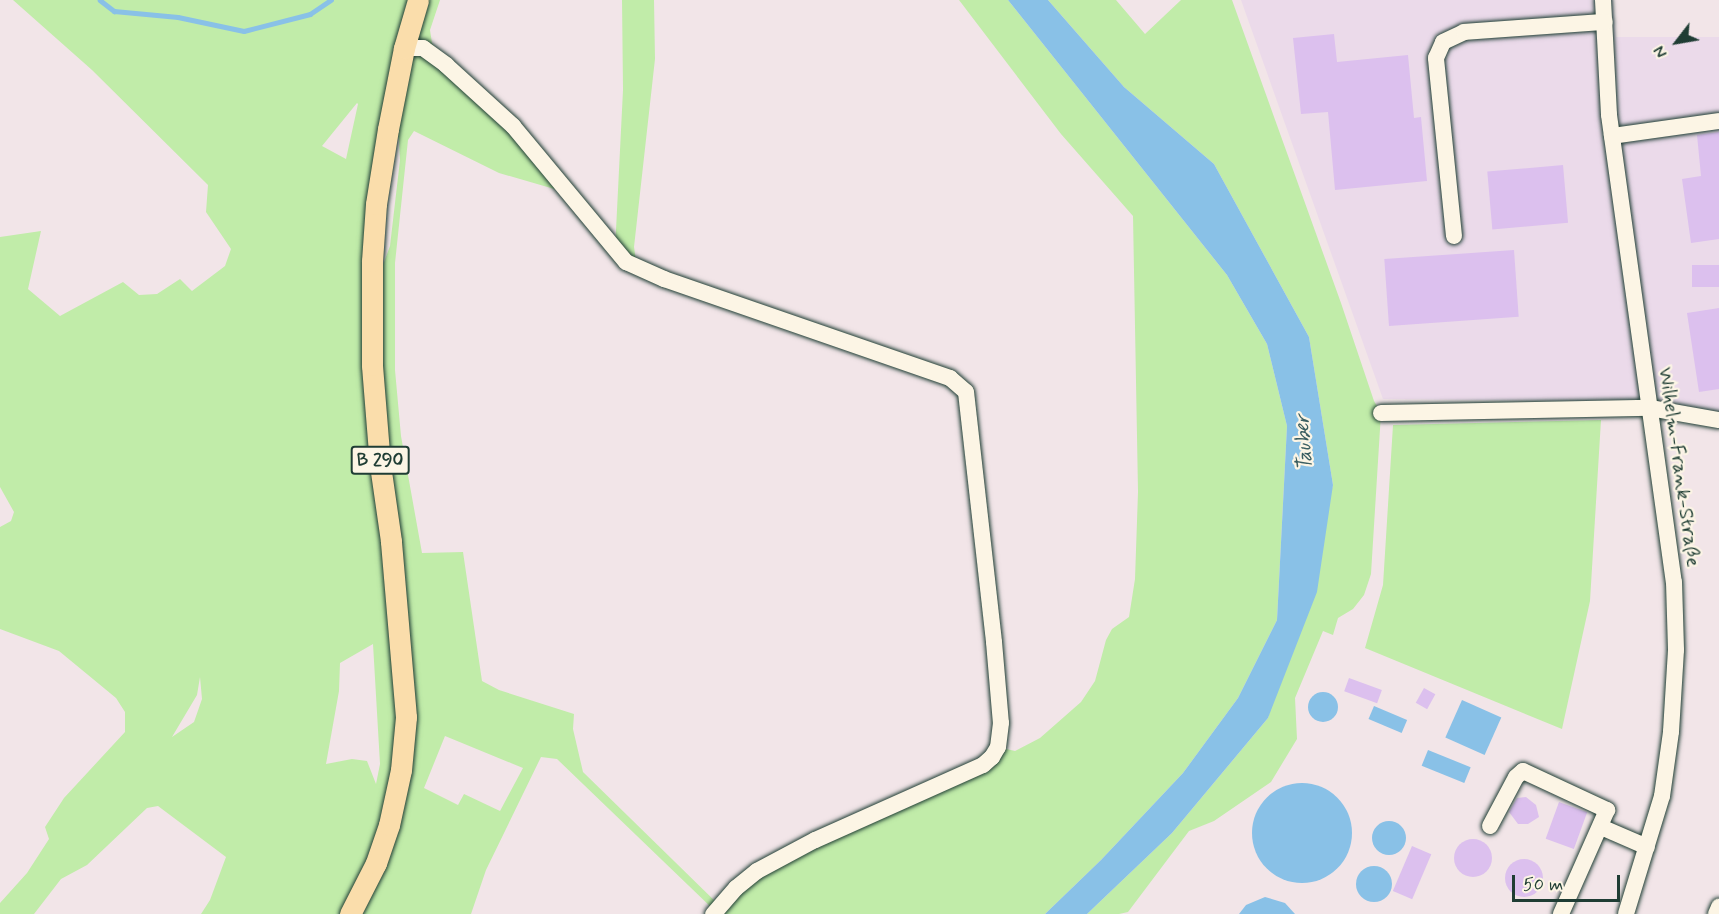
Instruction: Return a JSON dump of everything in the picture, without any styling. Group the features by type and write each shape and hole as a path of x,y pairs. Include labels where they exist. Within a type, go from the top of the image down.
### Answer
{"main road":[{"name":"B 290","path":"350,914 376,863 389,825 401,770 406,717 391,541 380,465 372,365 372,261 376,204 404,48 418,0"}],"street":[{"name":"Wilhelm-Frank-Straße","path":"1604,0 1612,136 1674,582 1676,650 1670,742 1662,796 1626,914"},
{"path":"1454,236 1436,58 1443,42 1464,32 1605,22"},
{"path":"404,48 423,48 513,126 626,262 664,279 950,378 966,392 994,642 1001,723 998,747 993,757 983,765 836,830 757,871 736,888 712,914"},
{"path":"1612,136 1719,121"},
{"path":"1382,413 1650,408 1719,420"},
{"path":"1490,826 1516,777 1523,771 1607,810 1561,914"},
{"path":"1601,827 1647,847"},
{"path":"1716,914 1719,907"}],"shaded area":[{"path":"1241,0 1613,0 1616,37 1719,37 1719,415 1664,402 1383,399"}],"green space":[{"path":"13,0 440,0 430,30 432,43 446,65 568,193 499,173 414,131 408,140 395,263 395,370 401,436 422,553 463,552 482,681 499,690 574,714 573,729 583,772 720,906 736,888 957,777 998,747 1015,751 1040,738 1081,702 1095,681 1106,640 1112,629 1129,617 1135,579 1138,492 1133,216 1061,134 959,0 1008,0 1227,275 1267,344 1287,426 1277,620 1238,698 1183,773 1101,860 1045,914 713,914 715,911 557,759 541,757 486,870 471,914 201,914 210,900 226,857 158,806 147,808 87,865 61,879 34,914 0,914 0,903 27,873 49,839 45,827 64,798 125,732 125,712 116,698 59,651 0,629 0,527 11,521 14,512 0,487 0,237 41,231 28,289 60,316 123,282 139,295 157,294 180,279 192,291 225,266 231,249 206,212 208,185 92,70","holes":["357,103 346,159 322,146","391,113 399,140 400,160 390,246 380,273","373,644 380,764 376,784 367,761 352,759 326,764 339,691 340,663","200,677 202,699 194,722 172,737 197,695","445,736 523,768 500,811 464,794 458,805 424,788"]},
{"path":"622,0 654,0 655,59 634,247 637,268 615,250 623,90"},
{"path":"1048,0 1116,0 1145,34 1181,0 1232,0 1374,401 1381,413 1371,574 1364,595 1353,609 1338,618 1333,635 1323,631 1295,698 1297,739 1271,782 1214,821 1189,831 1128,912 1119,914 1087,914 1172,833 1268,718 1333,485 1309,337 1214,164 1124,87"},
{"path":"1601,420 1590,601 1562,729 1365,648 1383,585 1393,425"}],"water":[{"name":"Tauber","path":"1008,0 1048,0 1124,87 1214,164 1309,337 1333,485 1317,592 1268,718 1172,833 1087,914 1045,914 1101,860 1183,773 1238,698 1277,620 1287,426 1267,344 1227,275"},
{"path":"1323,692 1334,696 1338,707 1334,718 1323,722 1312,718 1308,707 1312,696"},
{"path":"1462,700 1501,717 1485,755 1445,737"},
{"path":"1374,706 1407,720 1402,733 1369,719"},
{"path":"1428,750 1471,767 1464,783 1422,766"},
{"path":"1302,783 1321,787 1337,798 1348,814 1352,833 1348,852 1337,868 1321,879 1302,883 1283,879 1267,868 1256,852 1252,833 1256,814 1267,798 1283,787"},
{"path":"1389,821 1401,826 1406,838 1401,850 1389,855 1377,850 1372,838 1377,826"},
{"path":"1374,866 1387,871 1392,884 1387,897 1374,902 1361,897 1356,884 1361,871"},
{"path":"1265,897 1285,903 1295,914 1239,914 1246,905"}],"building":[{"path":"1334,34 1337,62 1408,55 1414,118 1421,117 1427,181 1335,190 1328,112 1301,114 1293,38"},
{"path":"1719,132 1719,239 1691,243 1682,179 1701,176 1697,135"},
{"path":"1563,165 1568,223 1492,229 1487,172"},
{"path":"1514,250 1519,317 1389,326 1384,259"},
{"path":"1692,265 1719,265 1719,287 1692,287"},
{"path":"1719,308 1719,389 1699,392 1687,313"},
{"path":"1349,678 1382,690 1377,703 1344,691"},
{"path":"1424,688 1435,694 1427,709 1416,703"},
{"path":"1526,797 1536,805 1539,817 1528,824 1518,824 1509,812 1517,798"},
{"path":"1559,802 1587,812 1574,849 1546,839"},
{"path":"1473,839 1487,844 1492,858 1487,872 1473,877 1459,872 1454,858 1459,844"},
{"path":"1412,846 1431,854 1412,899 1393,891"},
{"path":"1524,859 1538,864 1543,878 1538,892 1524,897 1510,892 1505,878 1510,864"}],"waterway":[{"path":"100,0 114,11 178,17 244,31 310,14 331,0"}]}
